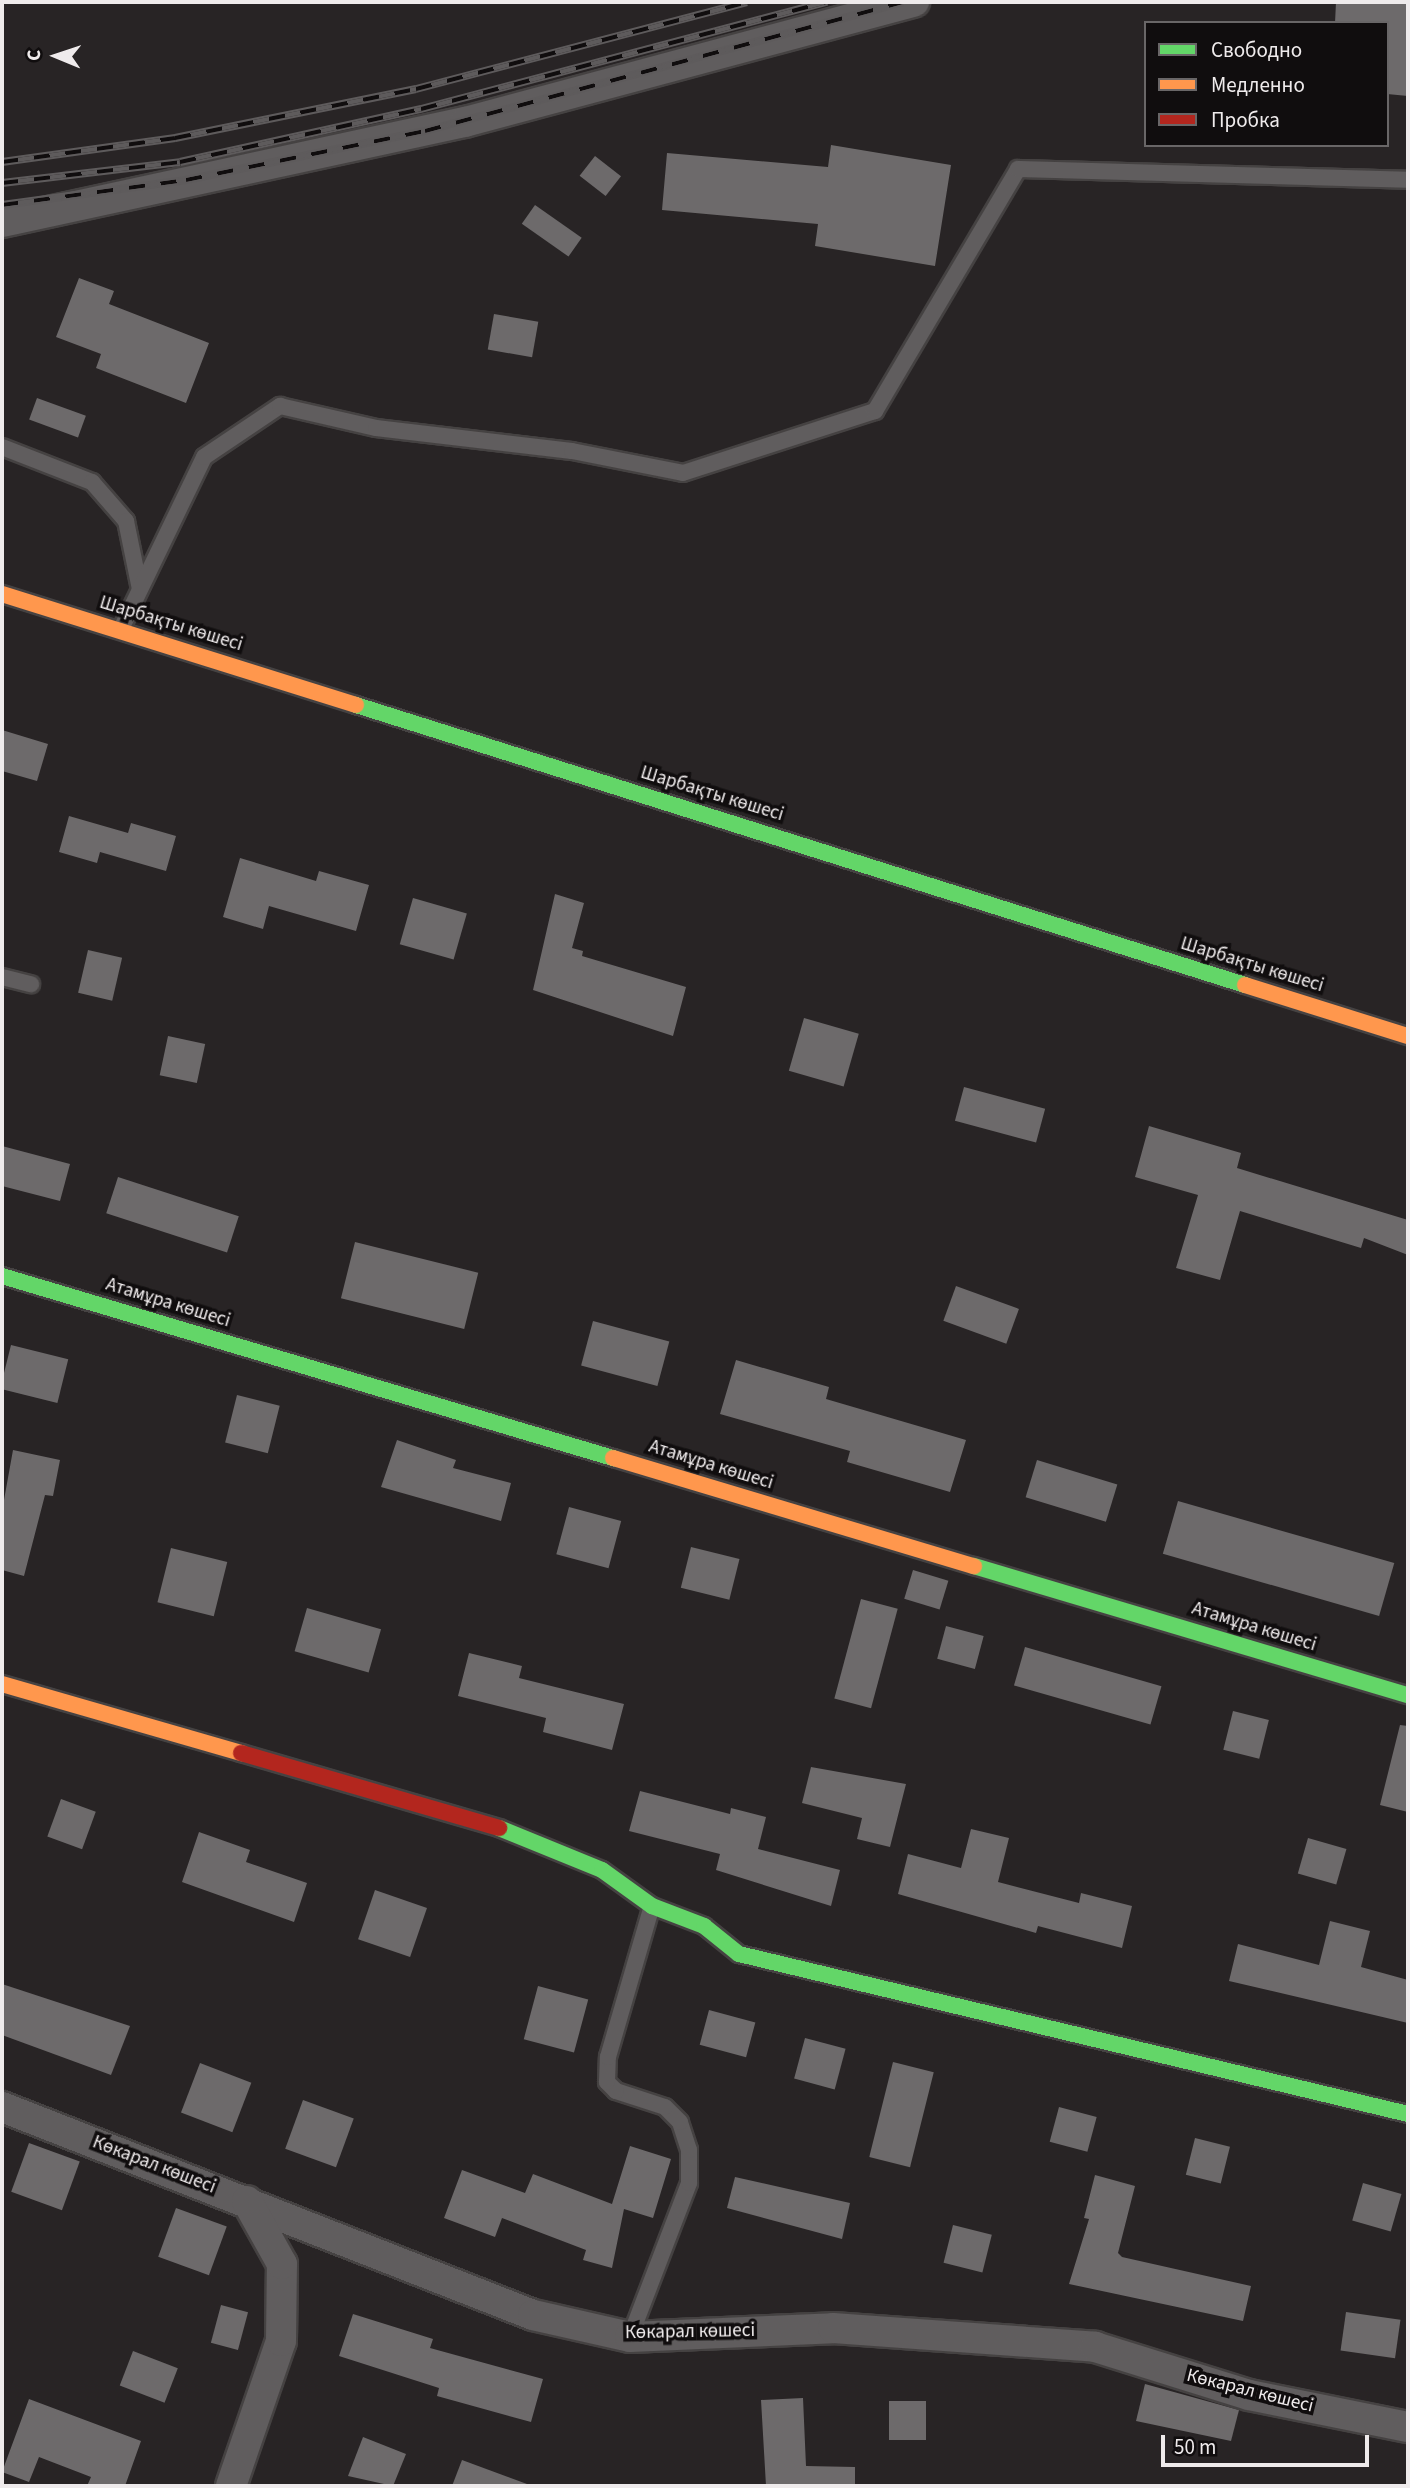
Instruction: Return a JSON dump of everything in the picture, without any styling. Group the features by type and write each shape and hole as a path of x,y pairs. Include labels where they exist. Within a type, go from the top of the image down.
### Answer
{"street":[{"path":"2,222 465,122 914,2"},
{"name":"Шарбақты көшесі","path":"2,594 121,629 1408,1036"},
{"name":"Атамұра көшесі","path":"2,1276 1408,1695"},
{"path":"2,1684 508,1831 602,1870 652,1906 704,1926 739,1954 1408,2114"},
{"name":"Көкарал көшесі","path":"2,2107 533,2315 630,2337 833,2328 1095,2347 1249,2395 1408,2427"},
{"path":"230,2486 281,2341 282,2264 247,2201"}],"lane":[{"path":"121,629 204,457 280,406 376,428 572,451 683,473 876,411 1018,169 1408,180"},
{"path":"2,447 92,482 126,521 140,589"},
{"path":"2,978 31,984"},
{"path":"630,2337 689,2183 689,2150 680,2122 665,2107 616,2091 607,2082 608,2057 652,1906"}],"building":[{"path":"1336,2 1408,2 1408,96 1389,94 1389,21 1335,21"},
{"path":"831,145 951,165 935,266 815,246 818,224 662,210 667,153 828,167"},
{"path":"595,156 621,176 606,196 580,176"},
{"path":"535,205 582,238 568,257 522,224"},
{"path":"79,278 114,291 109,304 209,343 186,403 96,368 101,354 56,337"},
{"path":"494,314 538,322 532,357 488,349"},
{"path":"37,398 86,416 78,437 29,420"},
{"path":"2,730 48,744 37,781 2,771"},
{"path":"69,816 128,833 131,823 176,836 166,871 100,852 97,863 59,852"},
{"path":"240,858 316,881 319,871 369,885 356,931 269,906 263,929 223,917"},
{"path":"555,894 584,903 572,948 583,951 582,956 686,987 673,1036 533,990"},
{"path":"413,898 467,913 454,960 400,944"},
{"path":"88,950 122,958 112,1001 78,993"},
{"path":"804,1018 859,1034 844,1087 789,1071"},
{"path":"168,1036 205,1044 197,1083 160,1075"},
{"path":"964,1087 1045,1109 1036,1143 955,1121"},
{"path":"1149,1126 1241,1153 1237,1168 1408,1220 1408,1255 1364,1238 1361,1248 1240,1211 1220,1280 1176,1268 1198,1195 1135,1177"},
{"path":"2,1146 70,1164 60,1201 2,1186"},
{"path":"118,1177 239,1216 227,1252 106,1213"},
{"path":"355,1242 478,1273 464,1329 341,1298"},
{"path":"956,1286 1019,1309 1006,1344 943,1321"},
{"path":"593,1321 669,1341 657,1386 581,1365"},
{"path":"11,1345 68,1359 57,1403 2,1389"},
{"path":"736,1360 829,1387 826,1399 966,1440 950,1492 847,1462 850,1451 720,1414"},
{"path":"237,1395 280,1406 268,1453 225,1443"},
{"path":"397,1440 456,1460 453,1468 511,1483 501,1521 381,1487"},
{"path":"13,1450 60,1460 53,1496 45,1495 24,1576 2,1570 2,1511"},
{"path":"1037,1460 1117,1485 1106,1522 1026,1497"},
{"path":"1178,1501 1394,1563 1379,1616 1163,1554"},
{"path":"569,1507 621,1521 608,1568 556,1554"},
{"path":"691,1547 740,1559 729,1600 681,1588"},
{"path":"171,1548 227,1562 214,1616 157,1602"},
{"path":"913,1570 948,1581 940,1610 904,1599"},
{"path":"861,1599 898,1609 871,1708 834,1698"},
{"path":"307,1608 381,1629 369,1672 295,1651"},
{"path":"946,1626 984,1636 975,1669 937,1659"},
{"path":"1025,1647 1161,1686 1150,1725 1014,1685"},
{"path":"469,1653 522,1666 519,1678 624,1704 612,1750 543,1732 546,1718 458,1696"},
{"path":"1233,1711 1269,1720 1259,1759 1223,1750"},
{"path":"1400,1725 1408,1726 1408,1812 1380,1805"},
{"path":"811,1767 906,1784 890,1847 857,1839 862,1818 802,1803"},
{"path":"640,1791 730,1814 731,1808 766,1817 758,1849 840,1870 831,1906 716,1870 720,1854 629,1831"},
{"path":"61,1799 96,1812 82,1849 47,1837"},
{"path":"971,1829 1009,1838 998,1882 1079,1903 1081,1893 1132,1906 1122,1948 1038,1926 1036,1933 898,1894 908,1854 961,1868"},
{"path":"199,1832 250,1850 246,1862 307,1883 294,1922 182,1882"},
{"path":"1308,1838 1346,1849 1336,1885 1298,1874"},
{"path":"375,1890 427,1908 410,1957 358,1939"},
{"path":"1330,1921 1370,1931 1361,1967 1408,1980 1408,2023 1229,1981 1238,1944 1319,1965"},
{"path":"2,1984 130,2026 111,2075 2,2035"},
{"path":"538,1986 588,1999 574,2053 524,2039"},
{"path":"709,2010 755,2022 746,2057 700,2045"},
{"path":"805,2038 846,2049 835,2089 794,2079"},
{"path":"893,2062 934,2072 910,2167 869,2157"},
{"path":"200,2063 251,2083 232,2132 181,2112"},
{"path":"303,2100 354,2118 336,2167 285,2149"},
{"path":"1059,2107 1097,2117 1087,2152 1050,2142"},
{"path":"1195,2138 1230,2147 1221,2184 1186,2175"},
{"path":"29,2143 80,2161 62,2210 11,2192"},
{"path":"630,2146 671,2159 653,2218 624,2209 612,2268 583,2260 586,2250 502,2218 495,2237 444,2218 462,2170 525,2193 533,2174 612,2204"},
{"path":"1095,2175 1135,2186 1118,2253 1122,2257 1251,2286 1243,2321 1069,2284 1089,2219 1084,2218"},
{"path":"735,2177 850,2203 842,2239 727,2208"},
{"path":"1363,2183 1401,2194 1391,2232 1352,2220"},
{"path":"176,2208 227,2226 209,2275 158,2257"},
{"path":"953,2225 992,2235 982,2273 944,2263"},
{"path":"221,2305 248,2312 238,2350 211,2343"},
{"path":"1346,2312 1400,2320 1395,2358 1341,2351"},
{"path":"353,2314 433,2339 430,2348 543,2379 531,2422 437,2396 439,2388 339,2356"},
{"path":"133,2351 178,2368 165,2403 120,2386"},
{"path":"1145,2384 1239,2410 1231,2441 1136,2421"},
{"path":"803,2398 806,2466 855,2467 855,2486 766,2486 761,2400"},
{"path":"29,2399 141,2441 125,2486 87,2486 91,2477 39,2457 29,2482 2,2472"},
{"path":"889,2401 926,2401 926,2440 889,2440"},
{"path":"363,2437 406,2454 393,2486 348,2476"},
{"path":"462,2460 527,2484 452,2486"}],"railway":[{"path":"2,162 175,138 416,89 747,2"},
{"path":"2,183 180,162 421,109 827,2"},
{"path":"2,205 186,180 425,131 903,2"}],"traffic: fast":[{"path":"356,705 1245,985"},
{"path":"2,1276 613,1458"},
{"path":"974,1566 1408,1695"},
{"path":"499,1828 602,1870 652,1906 704,1926 739,1954 1408,2114"}],"traffic: slow":[{"path":"2,594 356,705"},
{"path":"1245,985 1408,1036"},
{"path":"613,1458 974,1566"},
{"path":"2,1684 241,1753"}],"traffic: jam":[{"path":"241,1753 499,1828"}]}
